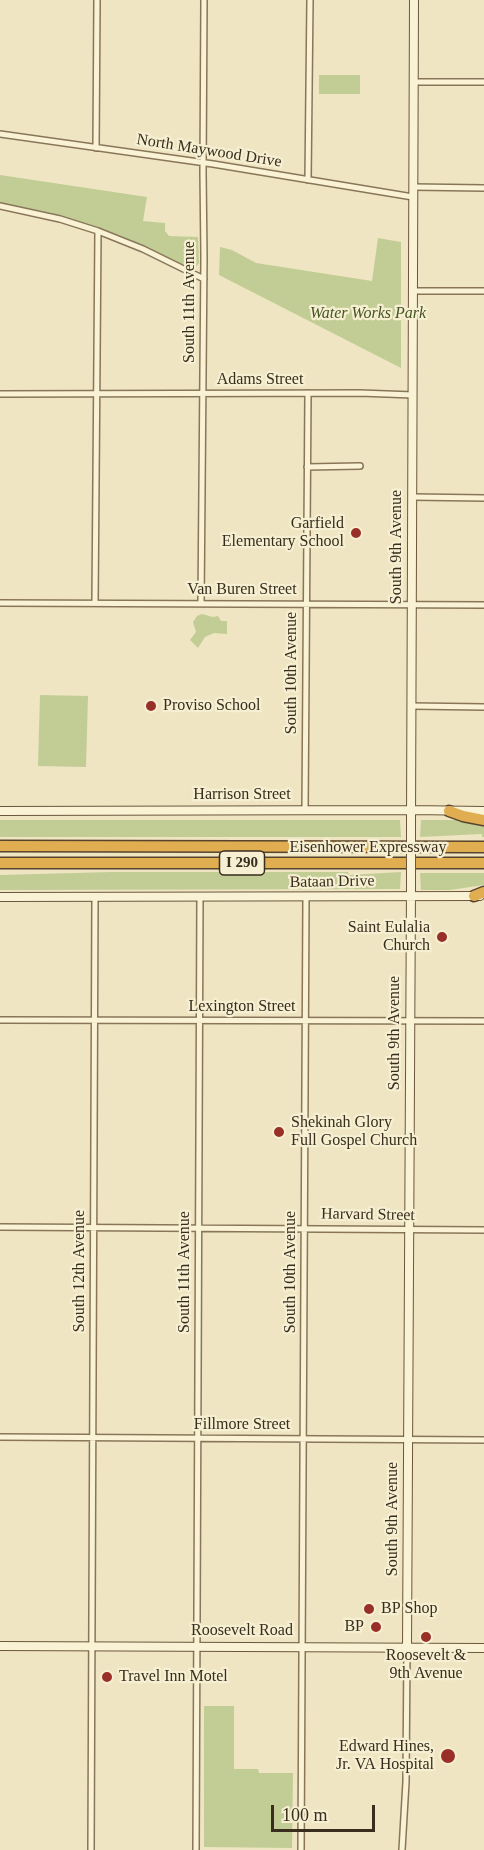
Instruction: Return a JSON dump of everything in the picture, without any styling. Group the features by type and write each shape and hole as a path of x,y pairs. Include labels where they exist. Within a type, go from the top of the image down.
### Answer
{"highway":[{"path":"449,811 484,820"},
{"name":"Eisenhower Expressway","path":"0,846 484,847"},
{"name":"Eisenhower Expressway","path":"0,863 484,863"}],"street":[{"path":"96,148 97,0"},
{"name":"South 11th Avenue","path":"201,604 204,0"},
{"path":"308,180 310,0"},
{"name":"South 9th Avenue","path":"402,1850 406,1782 410,1229 414,0"},
{"path":"414,82 484,82"},
{"name":"North Maywood Drive","path":"0,134 308,180 413,192 484,188"},
{"path":"0,206 60,219 98,231 143,249 204,279"},
{"path":"95,603 98,231"},
{"path":"413,291 484,291"},
{"name":"South 10th Avenue","path":"305,810 308,393"},
{"name":"Adams Street","path":"0,394 412,394"},
{"path":"307,466 360,466"},
{"path":"412,497 484,498"},
{"name":"Van Buren Street","path":"0,603 484,605"},
{"path":"411,706 484,707"},
{"name":"Harrison Street","path":"0,811 484,811"},
{"name":"Bataan Drive","path":"0,897 306,897 411,891 481,895"},
{"name":"South 12th Avenue","path":"91,1850 95,897"},
{"name":"South 11th Avenue","path":"196,1850 200,897"},
{"name":"South 10th Avenue","path":"301,1850 306,897"},
{"name":"Lexington Street","path":"0,1020 484,1021"},
{"name":"Harvard Street","path":"0,1227 484,1230"},
{"name":"Fillmore Street","path":"0,1437 484,1440"},
{"name":"Roosevelt Road","path":"0,1646 484,1648"}],"green space":[{"path":"319,75 360,75 360,94 319,94"},
{"path":"0,175 147,197 143,221 165,223 165,231 169,236 198,237 199,263 196,267 190,268 95,226 0,203"},
{"name":"Water Works Park","path":"378,238 401,242 401,368 219,275 220,247 232,250 256,263 372,281"},
{"path":"202,614 218,616 221,621 227,621 227,634 214,633 205,637 198,648 190,640 196,632 193,622 197,616"},
{"path":"40,695 88,696 86,767 38,766"},
{"path":"0,820 400,820 401,837 0,837"},
{"path":"421,820 458,820 484,824 484,837 482,834 420,837"},
{"path":"112,872 348,872 349,875 401,872 400,889 0,890 0,875"},
{"path":"420,873 484,873 484,885 450,890 421,890"},
{"path":"204,1706 234,1706 234,1769 258,1769 259,1773 293,1773 292,1848 204,1847"}],"place":[{"name":"Garfield Elementary School","path":"356,533"},
{"name":"Proviso School","path":"151,706"},
{"name":"Saint Eulalia Church","path":"442,937"},
{"name":"Shekinah Glory Full Gospel Church","path":"279,1132"},
{"name":"BP Shop","path":"369,1609"},
{"name":"BP","path":"376,1627"},
{"name":"Roosevelt & 9th Avenue","path":"426,1637"},
{"name":"Travel Inn Motel","path":"107,1677"},
{"name":"Edward Hines, Jr. VA Hospital","path":"448,1756"}]}
